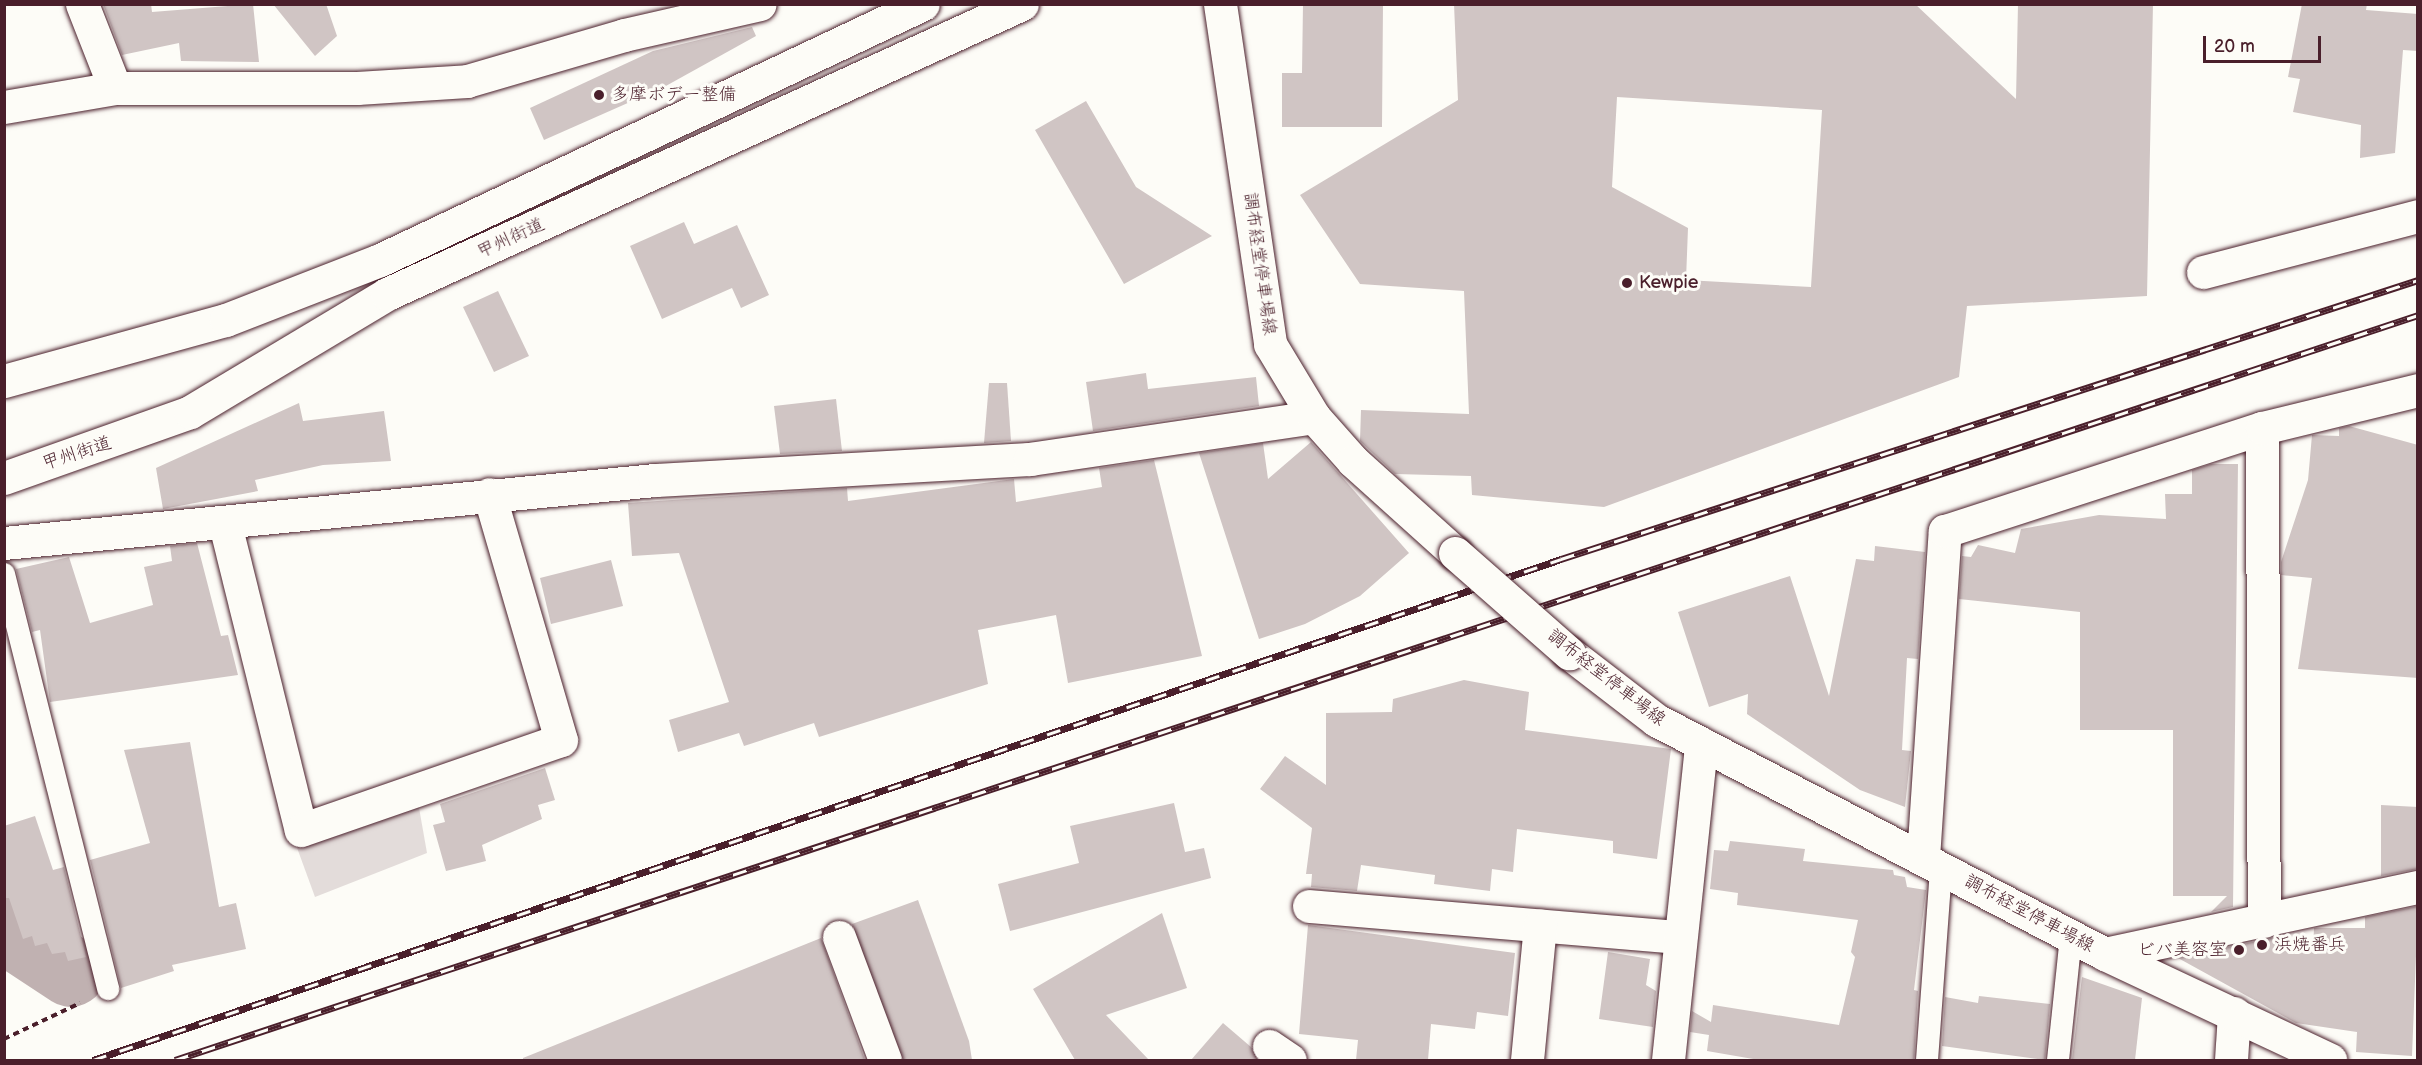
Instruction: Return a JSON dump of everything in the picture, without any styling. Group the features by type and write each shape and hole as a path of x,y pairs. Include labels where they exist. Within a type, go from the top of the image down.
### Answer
{"main road":[{"path":"82,4 116,88"},
{"path":"4,107 116,88 357,88 466,81 624,35 760,4"},
{"name":"甲州街道","path":"4,381 226,320 370,264 923,4"},
{"name":"甲州街道","path":"4,478 190,412 387,294 1022,4"},
{"name":"調布経堂停車場線","path":"1221,4 1270,344 1314,417 1353,461 1569,653 1656,720 2104,954 2330,1060"},
{"path":"2203,272 2418,216"},
{"path":"1932,863 1945,531 2262,428 2418,390"},
{"path":"4,543 225,524 489,494 1030,459 1314,417"},
{"path":"2262,428 2264,921"},
{"path":"225,524 301,830 561,740 489,494"},
{"path":"1668,1060 1678,937 1701,744"},
{"path":"2104,954 2418,887"},
{"path":"1309,906 1678,937"},
{"path":"1527,1060 1540,926"},
{"path":"838,937 885,1060"},
{"path":"2231,1060 2234,1013"}],"lane":[{"path":"4,574 108,989"},
{"path":"1927,1060 1932,863"},
{"path":"2058,1060 2071,937"}],"path":[{"path":"4,1039 108,989"}],"shaded area":[{"path":"418,802 427,853 315,897 296,845"}],"building":[{"path":"103,4 151,4 152,12 253,4 259,62 181,61 179,43 122,55"},
{"path":"273,4 326,4 337,36 315,56"},
{"path":"1303,4 1383,4 1382,127 1282,127 1282,73 1302,73"},
{"path":"1454,4 1915,4 2016,99 2018,4 2153,4 2147,296 1967,306 1959,377 1604,507 1472,495 1471,476 1395,474 1360,441 1361,410 1469,414 1464,291 1360,284 1300,195 1458,100","holes":["1617,97 1822,110 1811,287 1686,280 1688,228 1612,187"]},
{"path":"2302,4 2367,4 2366,10 2418,14 2418,51 2403,50 2395,153 2360,158 2361,125 2293,112 2300,79 2288,77"},
{"path":"752,27 756,36 664,87 544,140 530,108 653,51"},
{"path":"1086,101 1136,187 1212,236 1124,284 1035,130"},
{"path":"684,222 694,244 737,225 769,295 741,308 732,288 662,319 630,246"},
{"path":"498,291 529,356 494,372 463,307"},
{"path":"1146,373 1148,389 1256,377 1259,406 1093,431 1086,382"},
{"path":"989,383 1007,383 1011,441 984,443"},
{"path":"836,399 842,451 780,454 774,406"},
{"path":"299,403 303,421 384,411 391,461 323,465 255,480 258,491 163,509 156,468"},
{"path":"2349,426 2418,445 2418,678 2298,669 2312,578 2281,575 2281,562 2308,480 2312,435 2339,436 2339,428"},
{"path":"1311,442 1409,553 1360,596 1305,624 1259,639 1199,453 1263,443 1268,479"},
{"path":"1154,460 1202,656 1068,683 1056,615 978,630 988,684 819,737 814,723 744,746 739,733 678,752 669,720 729,702 679,553 632,556 628,503 847,488 848,501 1014,479 1016,502 1102,487 1099,468"},
{"path":"2211,464 2238,464 2233,907 2211,912 2227,896 2173,896 2173,730 2080,730 2080,612 1959,599 1962,556 1971,557 1978,545 2015,553 2021,529 2099,515 2166,519 2165,494 2192,494 2192,470"},
{"path":"197,543 221,636 228,635 238,675 50,702 40,630 32,632 16,569 69,557 90,623 153,605 144,567 172,561 170,546"},
{"path":"1875,546 1925,552 1918,659 1907,658 1902,750 1911,751 1905,807 1860,790 1747,714 1748,694 1709,707 1678,612 1790,576 1829,696 1856,559 1874,561"},
{"path":"611,560 623,606 551,624 540,578"},
{"path":"1464,680 1529,692 1525,730 1671,749 1657,859 1613,853 1613,841 1517,829 1513,872 1492,869 1490,891 1434,884 1435,875 1361,865 1357,891 1311,887 1312,874 1306,874 1312,828 1260,789 1285,756 1326,785 1326,713 1392,712 1393,699"},
{"path":"190,742 219,907 236,903 246,949 172,965 174,971 121,988 90,860 150,843 124,750"},
{"path":"545,768 555,800 538,805 542,819 482,845 486,861 446,871 433,825 445,822 440,804"},
{"path":"1174,803 1185,852 1204,848 1211,878 1010,931 998,884 1079,863 1070,826"},
{"path":"2381,805 2418,807 2418,869 2381,876"},
{"path":"35,816 53,870 64,867 86,957 68,961 65,952 52,954 47,943 35,946 32,936 23,939 9,898 4,898 4,826"},
{"path":"1730,841 1805,849 1803,861 1893,870 1894,875 1905,877 1907,887 1926,890 1914,990 1918,991 1914,1060 1759,1060 1707,1051 1709,1035 1690,1032 1692,1011 1711,1022 1713,1005 1839,1025 1855,957 1851,952 1858,920 1737,905 1738,893 1710,889 1714,850 1728,851"},
{"path":"918,900 969,1041 972,1060 903,1060 852,924"},
{"path":"2418,906 2412,1056 2356,1052 2357,1032 2296,1023 2178,958 2271,938 2313,952 2314,928 2365,928 2365,917"},
{"path":"1162,913 1187,988 1106,1015 1149,1060 1075,1060 1033,989"},
{"path":"1308,925 1515,953 1508,1016 1477,1012 1475,1029 1431,1024 1428,1060 1356,1060 1358,1040 1299,1034"},
{"path":"821,938 865,1060 523,1060 523,1058"},
{"path":"1608,952 1650,959 1646,985 1656,991 1653,1027 1599,1019"},
{"path":"2082,977 2142,998 2135,1060 2072,1060"},
{"path":"1979,996 2050,1004 2045,1060 1942,1046 1945,997 1978,1003"},
{"path":"1223,1023 1251,1047 1258,1060 1191,1060"}],"waterway":[{"path":"4,928 71,972"}],"railway":[{"path":"93,1060 1561,559 2418,280"},
{"path":"175,1060 2418,315"}],"place":[{"name":"多摩ボデー整備","path":"599,95"},
{"name":"Kewpie","path":"1627,283"},
{"name":"浜焼番兵","path":"2262,945"},
{"name":"ビバ美容室","path":"2239,950"}]}
